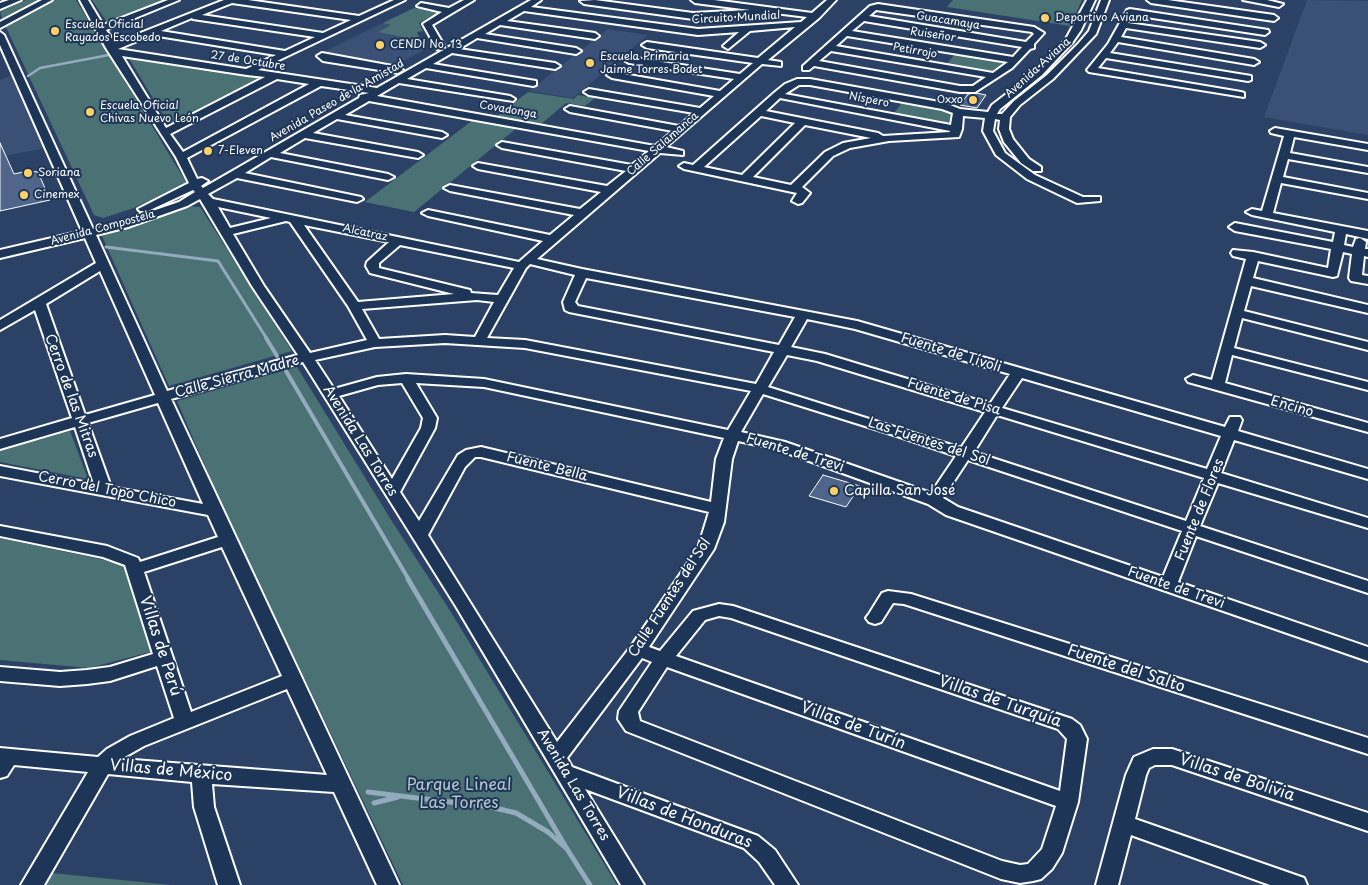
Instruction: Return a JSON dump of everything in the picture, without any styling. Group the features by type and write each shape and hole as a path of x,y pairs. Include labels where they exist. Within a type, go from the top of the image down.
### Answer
{"street":[{"path":"0,1 4,0"},
{"path":"0,6 17,0"},
{"path":"0,25 48,0"},
{"name":"Avenida Las Torres","path":"84,0 258,286 331,394 561,765 633,885"},
{"path":"101,29 175,0"},
{"path":"113,50 231,0 361,19"},
{"path":"374,0 398,2"},
{"path":"470,0 427,24 445,48 555,66"},
{"name":"Avenida Paseo de la Amistad","path":"202,193 336,116 366,94 512,7 537,0"},
{"path":"695,0 816,16"},
{"path":"817,0 831,1"},
{"name":"Avenida Aviana","path":"990,118 999,103 1024,72 1069,41 1077,30 1091,0"},
{"name":"Avenida Aviana","path":"1024,72 1083,43 1093,32 1105,0"},
{"path":"1151,0 1270,24"},
{"path":"1248,0 1280,2 1257,53 1240,99 1093,71 1124,25 1128,13 1131,12 1270,24"},
{"path":"562,14 585,1 693,16 774,11"},
{"path":"806,24 831,1"},
{"path":"247,72 398,2"},
{"name":"Avenida Paseo de la Amistad","path":"366,94 378,92 397,75 424,65 445,48 499,22 523,4"},
{"name":"Circuito Mundial","path":"523,4 562,14 690,32 746,30 806,24"},
{"path":"421,6 450,11"},
{"path":"873,8 921,9 1034,30 1040,33 1031,46 1024,72 978,88 960,89 809,66 862,18 873,8"},
{"path":"194,16 324,36"},
{"name":"Guacamaya","path":"862,18 1031,46"},
{"path":"499,22 595,36"},
{"name":"Calle Salamanca","path":"480,339 524,262 806,24"},
{"path":"1124,25 1257,53"},
{"path":"728,46 746,30"},
{"path":"152,32 286,54"},
{"name":"Ruiseñor","path":"847,33 1024,72"},
{"path":"0,35 214,510 343,784 388,885"},
{"path":"475,35 576,51"},
{"path":"1069,41 1110,47 1248,78"},
{"path":"647,46 778,64"},
{"path":"1110,47 1257,53"},
{"name":"Petirrojo","path":"830,48 1024,72"},
{"name":"27 de Octubre","path":"113,50 318,83 366,94"},
{"path":"322,56 322,58 510,99"},
{"path":"629,60 742,78"},
{"path":"0,69 14,63"},
{"path":"424,65 533,82"},
{"name":"Avenida Aviana","path":"1004,119 1017,103 1024,72"},
{"path":"612,75 722,94"},
{"path":"164,133 274,76"},
{"path":"696,168 777,95 792,84 810,82 944,106 958,120 990,118 1004,119 1008,140 1025,161 1096,199 1081,202 1031,176 1001,155 990,137 990,118"},
{"path":"181,157 318,83"},
{"path":"589,92 701,111"},
{"name":"Covadonga","path":"355,95 366,94 679,153"},
{"name":"Avenida Paseo de la Amistad","path":"202,193 355,95"},
{"name":"Níspero","path":"777,95 958,120"},
{"path":"570,109 680,129"},
{"path":"757,112 889,138"},
{"path":"336,116 442,134"},
{"path":"794,188 837,149 854,143 889,138 948,137 956,134 958,120"},
{"path":"745,178 803,121"},
{"path":"1275,131 1368,147"},
{"path":"1267,214 1290,133"},
{"path":"304,135 418,156"},
{"path":"502,145 634,168"},
{"path":"270,154 388,177"},
{"path":"1284,155 1368,170"},
{"path":"478,166 608,190"},
{"path":"684,166 794,188 804,192 798,201"},
{"path":"235,174 357,199"},
{"path":"1277,179 1368,196"},
{"path":"450,188 580,214"},
{"name":"Avenida Compostela","path":"0,254 88,230 144,208 202,193"},
{"name":"Alcatraz","path":"202,193 291,218 399,240 524,262"},
{"path":"1252,212 1365,234 1362,279"},
{"path":"428,213 550,239"},
{"path":"226,232 291,218 354,306 375,343"},
{"path":"1237,253 1333,273 1341,229"},
{"name":"Avenida Compostela","path":"0,246 88,230"},
{"path":"1238,231 1363,256"},
{"path":"399,240 373,262 374,270 477,296 502,299"},
{"path":"1217,386 1248,281 1253,256"},
{"name":"Fuente de Tívoli","path":"524,262 856,325 1018,373 1233,426 1368,474"},
{"path":"0,326 103,264"},
{"name":"Fuente de Pisa","path":"582,273 570,298 570,307 784,349 852,365 1368,523"},
{"path":"1248,281 1368,310"},
{"path":"354,306 477,296"},
{"name":"Cerro de las Mitras","path":"39,303 104,489"},
{"path":"1238,313 1368,346"},
{"name":"Calle Fuentes del Sol","path":"561,765 706,549 718,509 724,459 733,434 761,390 803,315"},
{"name":"Calle Sierra Madre","path":"0,444 265,367 375,343 412,340 480,339"},
{"name":"Las Fuentes del Sol","path":"480,339 550,348 761,390 966,454 1368,587"},
{"path":"1228,350 1368,386"},
{"path":"934,500 1018,373"},
{"path":"392,493 425,436 430,418 427,410 406,378"},
{"name":"Fuente de Trevi","path":"331,394 377,381 406,378 456,380 511,387 733,434 780,446 934,500 952,511 1368,654"},
{"name":"Encino","path":"1193,379 1368,428"},
{"name":"Fuente de Flores","path":"1168,586 1233,426"},
{"name":"Fuente Bella","path":"419,536 460,462 471,453 481,452 718,509"},
{"name":"Cerro del Topo Chico","path":"0,471 214,510"},
{"path":"0,531 122,556 132,562 136,570 228,539"},
{"name":"Villas de Perú","path":"136,570 185,722"},
{"name":"Fuente del Salto","path":"875,618 884,601 893,596 905,598 1368,746"},
{"name":"Villas de Turquía","path":"719,610 733,612 1052,718 1069,727 1077,739 1068,802 1051,853 1033,872 1020,874 984,865 633,726 628,719 629,710 663,659 699,615 719,610"},
{"name":"Villas de Turín","path":"638,650 1068,802"},
{"path":"0,674 60,679 87,677 110,674 164,657"},
{"path":"32,885 103,765 126,747 293,679"},
{"name":"Villas de Bolivia","path":"1108,885 1123,823 1141,763 1153,757 1172,757 1368,822"},
{"name":"Villas de México","path":"3,761 103,765 201,775 343,784"},
{"name":"Villas de Honduras","path":"561,765 751,842 767,856 787,885"},
{"path":"201,775 204,807 229,885"},
{"path":"1123,823 1296,885"}],"shaded area":[{"path":"1307,0 1368,1 1368,135 1264,117"},
{"name":"CENDI No. 13","path":"383,23 391,25 379,32 421,41 426,49 394,66 330,57 332,54 323,52"},
{"name":"Escuela Primaria Jaime Torres Bodet","path":"608,29 648,35 573,98 529,91"},
{"path":"12,75 45,148 0,157 0,80"}],"green space":[{"path":"26,0 41,0 2,19 0,9"},
{"path":"54,0 76,0 187,184 131,209 103,218 94,215 5,25"},
{"path":"92,0 168,0 107,22"},
{"name":"Deportivo Aviana","path":"953,0 1082,0 1070,26 947,7"},
{"path":"414,8 439,12 419,23 423,31 417,32 421,41 378,32 391,25 383,23"},
{"path":"955,54 985,59 987,57 1007,62 993,71 947,64"},
{"path":"128,57 263,77 264,79 170,126"},
{"path":"528,92 574,99 578,95 595,98 585,106 566,103 541,124 496,117"},
{"path":"902,103 935,108 936,106 953,111 950,122 894,113"},
{"path":"473,120 518,127 414,212 365,202"},
{"path":"187,206 200,207 292,351 169,386 102,236"},
{"name":"Parque Lineal Las Torres","path":"297,367 393,523 449,609 617,885 403,885 220,501 177,401"},
{"path":"70,431 88,479 0,462 0,451"},
{"path":"0,538 123,564 154,651 89,668 0,660"},
{"path":"52,873 171,885 45,885"}],"building":[{"name":"Oxxo","path":"968,94 986,95 977,108 960,105"},
{"path":"0,143 14,174 28,171 38,172 50,200 0,211"},
{"name":"Capilla San José","path":"823,475 860,486 846,507 809,496"}],"waterway":[{"path":"28,76 40,68 109,55"},
{"path":"106,247 218,261 267,339"},
{"path":"266,338 277,356"},
{"path":"286,371 409,580"},
{"path":"408,579 567,849"},
{"path":"368,792 491,807 516,813 548,832 567,849"},
{"path":"374,803 398,797"},
{"path":"567,849 590,885"}],"place":[{"name":"Deportivo Aviana","path":"1045,18"},
{"name":"Escuela Oficial Rayados Escobedo","path":"55,31"},
{"name":"CENDI No. 13","path":"380,45"},
{"name":"Escuela Primaria Jaime Torres Bodet","path":"590,63"},
{"name":"Oxxo","path":"973,100"},
{"name":"Escuela Oficial Chivas Nuevo León","path":"90,112"},
{"name":"7-Eleven","path":"208,151"},
{"name":"Soriana","path":"28,173"},
{"name":"Cinemex","path":"24,195"},
{"name":"Capilla San José","path":"834,491"}]}
